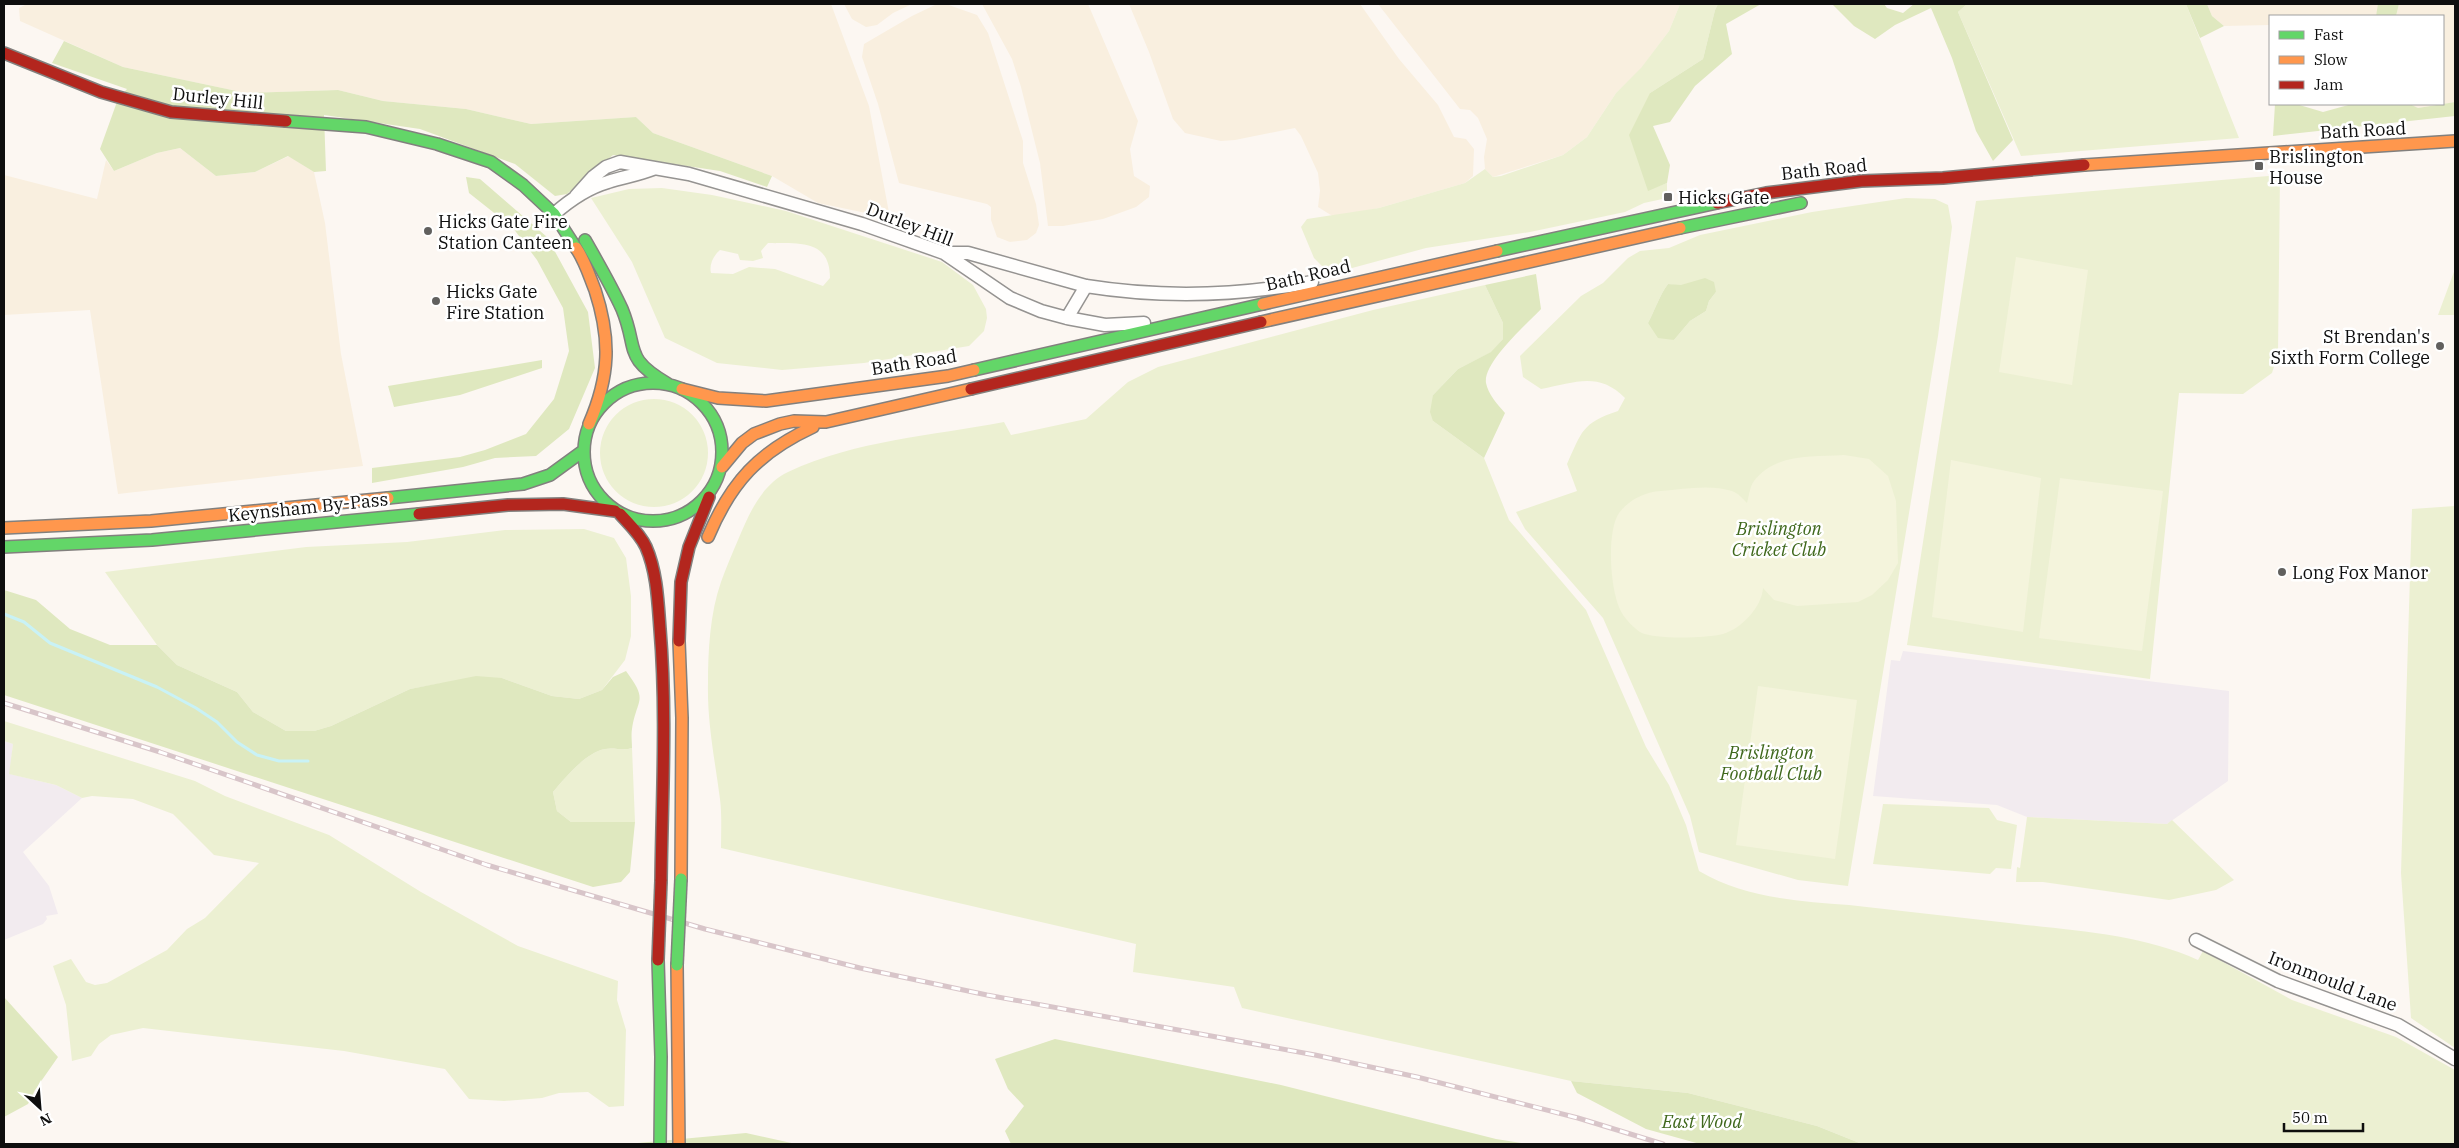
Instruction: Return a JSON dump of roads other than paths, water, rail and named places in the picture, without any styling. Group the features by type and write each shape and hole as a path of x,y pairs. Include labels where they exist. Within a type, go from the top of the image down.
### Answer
{"main road":[{"name":"Durley Hill","path":"4,53 101,92 171,112 366,127 437,144 491,162 529,190 554,214"},
{"name":"Bath Road","path":"682,389 732,400 766,401 960,374 1206,316 1607,226 1766,193 1861,182 1943,178 2120,162 2455,141"},
{"name":"Bath Road","path":"1841,195 1943,178"},
{"name":"Bath Road","path":"722,467 736,447 758,430 804,420 826,422 1611,242 1812,201"},
{"path":"660,1144 658,960 661,881 662,650 652,567 646,547 640,536 597,494 590,482 583,451 589,424 598,403 606,369 607,344 604,318 584,258 554,217 554,214 561,212 599,262 613,289 623,312 633,353 639,363 646,371 668,384 682,389 703,404 716,422 722,441 722,467 684,566 678,629 682,718 681,879 677,965 680,1144"},
{"path":"1607,226 1611,242"},
{"path":"589,424 601,406 620,391 643,384 668,384"},
{"path":"703,549 718,514 737,481 753,464 782,441 826,422"},
{"name":"Keynsham By-Pass","path":"4,528 151,521 512,486 547,477 563,469 583,451"},
{"path":"618,513 647,520 675,518 688,512 711,492"},
{"name":"Keynsham By-Pass","path":"4,547 152,540 508,505 563,504 618,513"},
{"path":"680,704 686,625 693,584"}],"street":[{"name":"Durley Hill","path":"554,214 606,167 620,162 633,162 653,169 689,174 862,224 944,253 1010,298 1067,318 1105,324 1206,316"},
{"path":"944,253 968,253 1086,286 1105,289 1222,294 1265,291 1317,282"},
{"path":"1067,318 1086,286"},
{"name":"Ironmould Lane","path":"2196,940 2278,981 2398,1025 2455,1060"}],"waterway":[{"path":"4,614 24,622 50,643 157,687 196,708 217,722 237,742 257,755 279,761 308,761"}],"railway":[{"path":"4,703 160,752 487,865 705,929 860,968 987,995 1315,1055 1417,1077 1578,1118 1663,1144"}],"place":[{"name":"Brislington House","path":"2259,166"},
{"name":"Hicks Gate","path":"1668,197"},
{"name":"Hicks Gate Fire Station Canteen","path":"428,231"},
{"name":"Hicks Gate Fire Station","path":"436,301"},
{"name":"St Brendan's Sixth Form College","path":"2440,346"},
{"name":"Long Fox Manor","path":"2282,572"}],"park label":[{"name":"Brislington Cricket Club","path":"1779,538"},
{"name":"Brislington Football Club","path":"1771,762"},
{"name":"East Wood","path":"1702,1121"}]}
